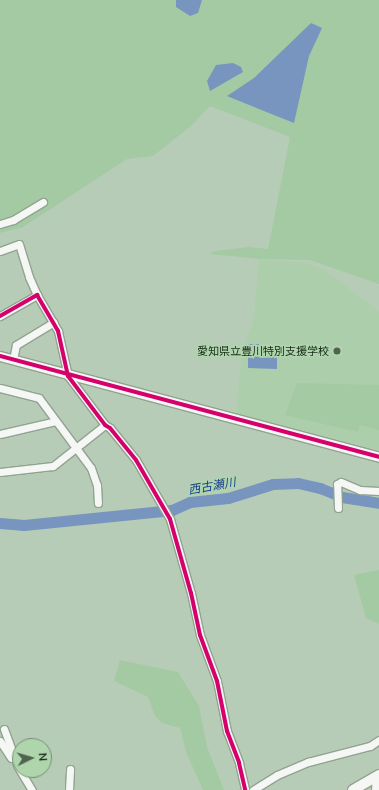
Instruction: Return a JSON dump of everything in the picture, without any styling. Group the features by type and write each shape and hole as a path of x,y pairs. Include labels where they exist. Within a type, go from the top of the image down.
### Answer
{"main road":[{"path":"353,790 377,776"}],"street":[{"path":"0,224 13,220 43,202"},
{"path":"0,251 19,244 29,277 54,322 62,345 68,376 105,425 110,428 136,460 170,519 191,592 200,635 217,681 227,731 239,763 245,790"},
{"path":"0,316 38,295"},
{"path":"13,360 16,345 54,322"},
{"path":"0,356 68,376 379,457"},
{"path":"0,388 39,398 91,468 97,485 98,503"},
{"path":"0,434 56,421"},
{"path":"0,472 53,466 105,425"},
{"path":"338,508 337,484 341,482 360,490 379,491"},
{"path":"5,729 12,749"},
{"path":"253,790 277,775 308,762 370,746 379,740"},
{"path":"0,742 12,759"},
{"path":"69,790 70,768"},
{"path":"376,790 377,776"},
{"path":"25,778 32,790"}],"shaded area":[{"path":"0,0 379,0 379,284 310,260 260,259 210,254 215,251 249,247 268,249 290,137 210,106 191,126 153,156 127,159 23,227 0,233"},
{"path":"259,260 302,262 324,269 379,312 379,450 236,413 242,353 254,317"},
{"path":"297,383 379,385 379,430 360,425 358,432 285,415"},
{"path":"379,570 379,624 366,618 354,575"},
{"path":"120,660 178,672 199,706 207,747 224,790 203,790 186,752 180,728 162,723 155,716 148,697 114,681"}],"water":[{"path":"176,0 202,0 198,13 190,16 176,7"},
{"path":"311,23 322,28 309,56 294,123 227,96 254,78"},
{"path":"233,63 241,67 243,72 210,91 207,81 216,65"},
{"path":"248,344 259,344 260,352 277,353 277,369 248,368"}],"waterway":[{"name":"西古瀬川","path":"0,523 24,525 172,510 190,502 228,498 273,484 298,483 320,488 342,497 379,503"}],"cycle path":[{"path":"0,316 37,295 58,331 68,376 105,425 110,428 136,460 170,519 191,593 200,635 217,681 227,731 239,763 245,790"},
{"path":"0,356 379,457"}],"place":[{"name":"愛知県立豊川特別支援学校","path":"337,351"}]}
